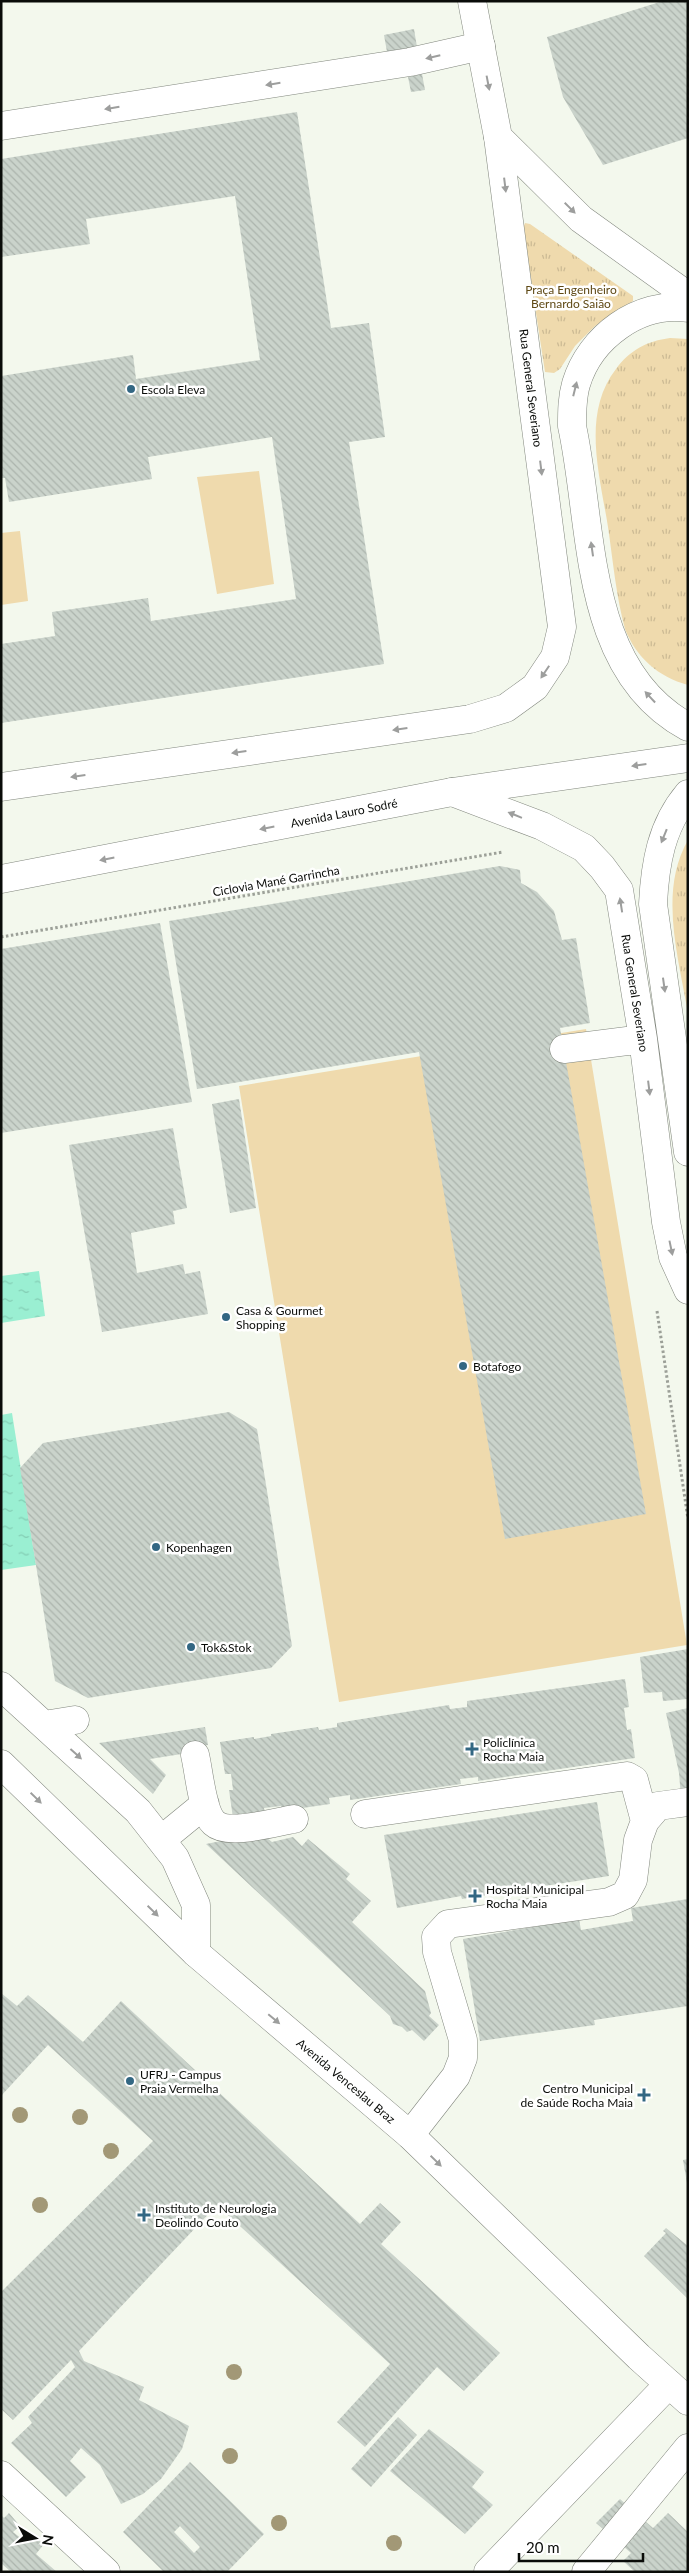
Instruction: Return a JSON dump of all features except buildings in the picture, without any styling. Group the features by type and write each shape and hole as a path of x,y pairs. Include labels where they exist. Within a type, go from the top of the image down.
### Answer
{"main road":[{"name":"Rua General Severiano","path":"1,787 470,719 506,708 534,687 554,657 562,627 498,137 472,1"},
{"path":"1,126 400,64 481,46"},
{"path":"498,137 582,219 688,296"},
{"path":"688,308 660,309 636,316 615,328 597,345 585,363 576,383 572,404 572,426 599,602 608,631 621,658 638,684 659,706 688,728"},
{"name":"Avenida Lauro Sodré","path":"1,879 452,792 688,758"},
{"name":"Rua General Severiano","path":"452,792 542,826 584,848 602,866 619,890 643,1039 666,1222 673,1257 688,1290"},
{"path":"687,1142 653,904 654,874 660,844 670,820 688,794"},
{"path":"564,1049 643,1039"},
{"path":"1,1686 138,1811 175,1858 196,1905 196,1953"},
{"path":"44,1725 75,1720"},
{"path":"196,1755 205,1804 212,1822 220,1827 234,1829 294,1819"},
{"name":"Avenida Venceslau Braz","path":"1,1764 196,1953 410,2135 678,2392"},
{"path":"364,1814 627,1776 634,1780 644,1821"},
{"path":"410,2135 456,2076 463,2058 463,2040 436,1952 436,1937 448,1924 609,1902 625,1895 634,1880 638,1840 644,1821 658,1806 688,1802"},
{"path":"161,1840 205,1804"},
{"path":"488,2572 678,2392"},
{"path":"586,2572 688,2448"},
{"path":"1,2475 106,2572"}],"path":[{"name":"Ciclovia Mané Garrincha","path":"1,937 492,852 508,852"}],"green space":[{"name":"Praça Engenheiro Bernardo Saião","path":"525,223 530,224 633,296 633,301 595,326 575,346 560,369 554,373 545,372 523,228"},
{"path":"670,338 688,339 688,685 667,677 649,664 635,648 625,629 617,591 596,446 596,425 599,406 605,387 616,369 633,352 646,344"},
{"path":"259,471 274,584 217,594 197,477"},
{"path":"20,531 28,601 1,605 1,533"},
{"path":"688,840 688,1014 676,948 672,903 674,881 679,860"},
{"name":"Botafogo","path":"586,1029 687,1645 339,1702 239,1086"}],"water":[{"path":"39,1271 45,1316 1,1323 1,1276"},
{"path":"12,1413 36,1565 1,1570 1,1415"}],"place":[{"name":"Escola Eleva","path":"131,389"},
{"name":"Casa & Gourmet Shopping","path":"226,1317"},
{"name":"Botafogo","path":"463,1366"},
{"name":"Kopenhagen","path":"156,1547"},
{"name":"Tok&Stok","path":"191,1647"},
{"name":"Policlínica Rocha Maia","path":"472,1749"},
{"name":"Hospital Municipal Rocha Maia","path":"475,1896"},
{"name":"UFRJ - Campus Praia Vermelha","path":"130,2081"},
{"name":"Centro Municipal de Saúde Rocha Maia","path":"644,2095"},
{"name":"Instituto de Neurologia Deolindo Couto","path":"144,2215"}]}
